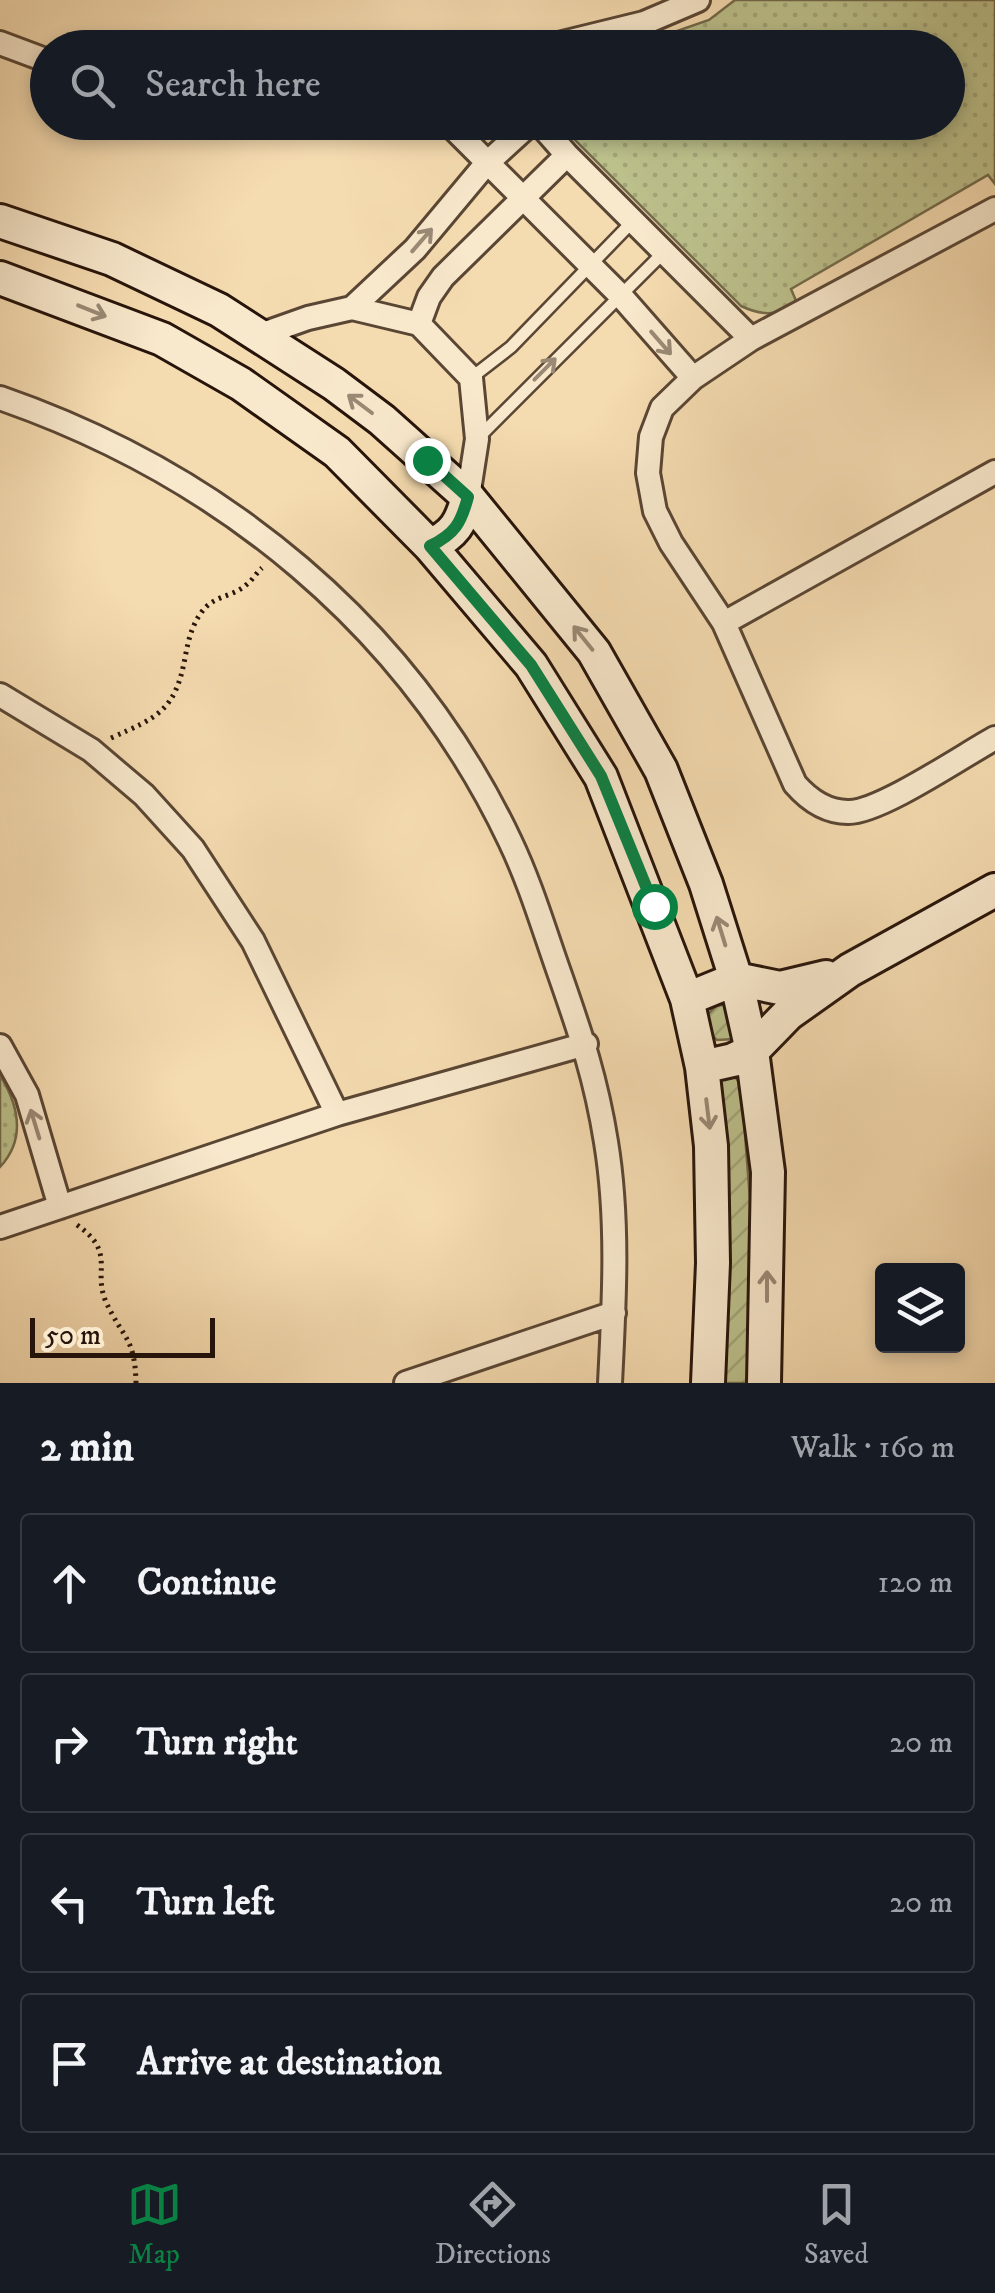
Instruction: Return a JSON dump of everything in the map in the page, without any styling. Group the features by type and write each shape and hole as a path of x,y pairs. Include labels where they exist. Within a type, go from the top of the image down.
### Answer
{"street":[{"path":"615,30 644,23 698,0"},
{"path":"0,42 30,54"},
{"path":"464,140 621,296 692,378"},
{"path":"241,384 243,356 260,334 352,308 415,249 486,164 514,140"},
{"path":"552,140 752,338"},
{"path":"419,324 429,297 443,276 567,155"},
{"path":"995,209 752,338 692,378 662,408 650,437 648,473 654,511 724,623 795,784 807,798 830,810 870,808 995,738"},
{"path":"0,221 112,259 219,310 260,334 382,420 468,497 594,652 662,770 706,884 736,979 752,1051 768,1172 764,1383"},
{"path":"0,278 162,339 241,384 337,452 430,546 531,665 601,776 688,999 712,1146 708,1383"},
{"path":"352,308 419,324 471,378 477,439 468,497 460,525 447,538 430,546"},
{"path":"0,398 122,447 186,483 280,548 368,634 449,735 489,801 517,858 586,1044 607,1146 613,1230 610,1383"},
{"path":"724,623 995,472"},
{"path":"0,694 91,750 144,795 193,850 253,941 337,1114"},
{"path":"702,1067 752,1051 788,1014 850,970 995,890"},
{"path":"688,999 736,979 780,988 850,970"},
{"path":"0,1227 337,1114 586,1044"},
{"path":"0,1046 27,1095 68,1204"},
{"path":"406,1383 614,1313"}],"lane":[{"path":"471,378 511,346 634,220"},
{"path":"477,439 665,250"}],"path":[{"path":"91,750 152,719 170,702 180,687 190,636 202,611 213,600 248,584 280,548"},
{"path":"68,1204 71,1222 92,1236 102,1258 105,1300 132,1344 136,1383"}],"green space":[{"path":"735,0 995,0 995,184 988,175 791,289 797,303 790,307 769,313 741,306 575,140 965,140 965,30 680,30 709,20"},
{"path":"729,1004 734,1039 717,1040 708,1032 708,1014 716,1006"},
{"path":"731,1073 741,1084 752,1225 747,1383 723,1383 719,1076"},
{"path":"0,1075 12,1099 17,1122 14,1145 0,1167"}],"route":[{"path":"427,460 468,497 454,533 430,546 531,665 601,776 654,906"}]}
